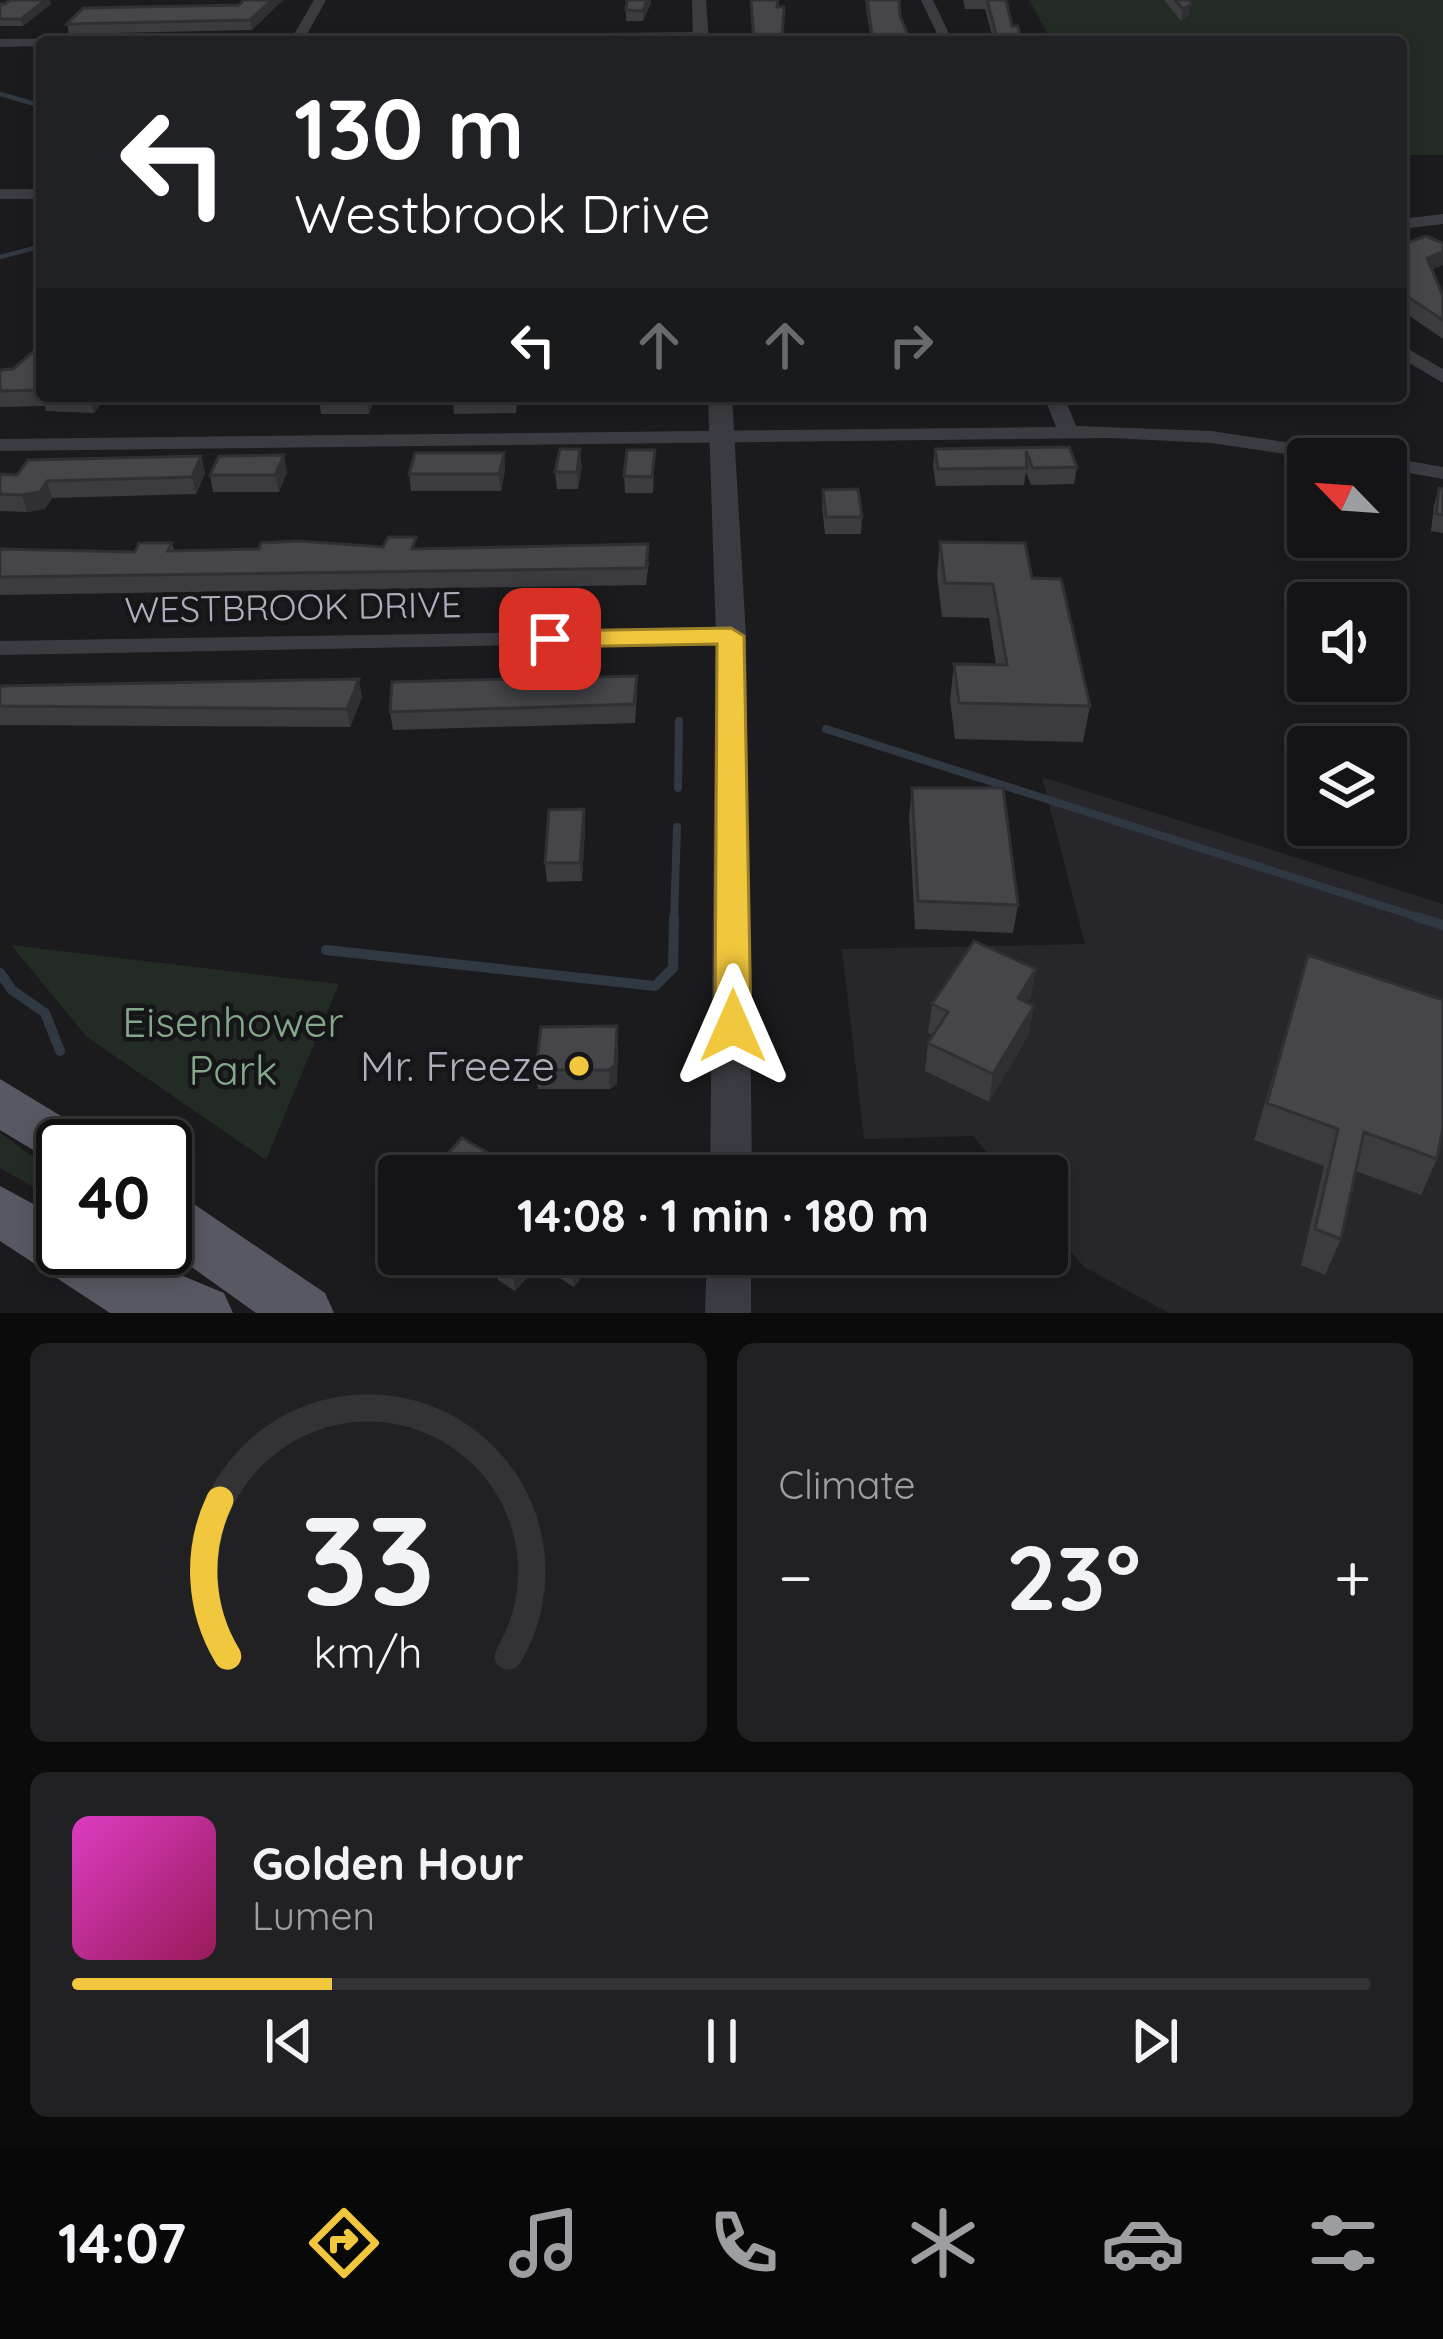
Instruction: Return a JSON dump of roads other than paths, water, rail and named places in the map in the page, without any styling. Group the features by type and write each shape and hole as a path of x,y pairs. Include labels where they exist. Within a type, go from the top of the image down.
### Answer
{"main road":[{"path":"0,1101 36,1126"},
{"path":"0,1211 36,1233"},
{"path":"192,1235 304,1313"},
{"path":"102,1275 160,1313"},
{"path":"117,1275 203,1313"}],"street":[{"path":"299,36 320,0"},
{"path":"699,0 701,36"},
{"path":"927,0 944,36"},
{"path":"0,43 36,42"},
{"path":"0,194 36,194"},
{"path":"1407,223 1443,219"},
{"path":"1407,354 1443,377"},
{"path":"721,402 731,636 731,1155"},
{"path":"1056,402 1068,432"},
{"path":"0,446 1068,432 1211,436 1287,448"},
{"path":"1407,466 1443,472"},
{"name":"WESTBROOK DRIVE","path":"0,648 731,636"},
{"path":"728,1313 729,1275"}],"waterway":[{"path":"0,94 36,104"},
{"path":"0,257 36,248"},
{"path":"678,788 679,721"},
{"path":"826,729 1427,920"},
{"path":"674,920 677,827"},
{"path":"326,950 655,986 673,968 674,917"},
{"path":"1417,917 1443,925"},
{"path":"0,973 12,990 45,1013 60,1051"}],"place":[{"name":"Mr. Freeze","path":"579,1066"}],"park label":[{"name":"Eisenhower Park","path":"233,1046"}]}
